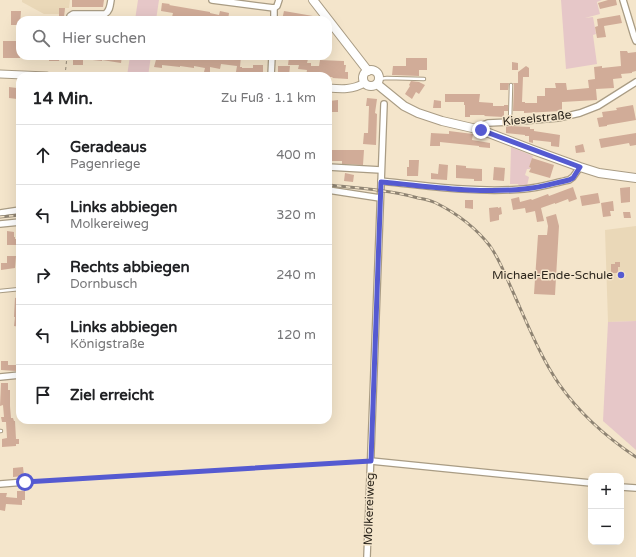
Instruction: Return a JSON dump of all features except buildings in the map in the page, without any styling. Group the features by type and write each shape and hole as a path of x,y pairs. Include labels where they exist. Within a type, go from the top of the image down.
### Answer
{"main road":[{"path":"313,0 325,16"},
{"path":"332,25 368,71 375,72 378,76 378,81 404,106 418,113 442,121 481,130 599,173 636,178"},
{"path":"368,71 363,77 364,83 369,86 374,86 378,81"}],"street":[{"path":"70,16 73,14 105,14 108,12 111,0"},
{"path":"212,0 274,8"},
{"path":"274,16 274,8 277,6 279,0"},
{"path":"623,0 636,41"},
{"path":"271,72 272,60"},
{"path":"0,74 16,75"},
{"name":"Kieselstraße","path":"481,130 483,125 488,123 558,118 580,113 598,106 636,82"},
{"path":"332,88 351,88 364,83"},
{"path":"384,104 381,182 472,190 525,189 569,180 573,178 580,167"},
{"path":"332,168 381,170"},
{"name":"Molkereiweg","path":"368,557 381,182"},
{"path":"332,191 380,198"},
{"path":"0,213 16,211"},
{"path":"0,224 16,222"},
{"path":"0,377 16,375"},
{"path":"371,461 588,483"},
{"path":"0,484 25,482"},
{"path":"624,487 636,488"}],"lane":[{"path":"378,81 387,78 424,79"},
{"path":"510,85 510,122"},
{"path":"0,291 16,289"}],"path":[{"path":"65,72 67,60"},
{"path":"25,482 371,461"}],"shaded area":[{"path":"22,0 70,0 69,8 65,8 64,14 44,14 22,2"},
{"path":"138,0 159,0 157,16 136,16"},
{"path":"561,0 602,0 597,2 600,14 585,18 593,17 596,34 593,35 597,64 566,69"},
{"path":"129,60 150,60 149,72 128,72"},
{"path":"511,147 533,156 529,167 531,168 527,169 525,175 529,177 527,186 510,184"},
{"name":"Michael-Ende-Schule","path":"636,226 636,321 608,322 605,230"},
{"path":"636,321 636,450 603,421 608,322"}],"railway":[{"path":"332,185 385,191 429,200 451,211 472,227 490,246 497,257 540,351 559,384 567,395 594,424 636,457"},
{"path":"0,217 16,215"}],"place":[{"name":"Michael-Ende-Schule","path":"621,275"}],"route":[{"path":"25,482 371,461 381,182 472,190 525,189 569,180 573,178 580,167 481,130"}]}
